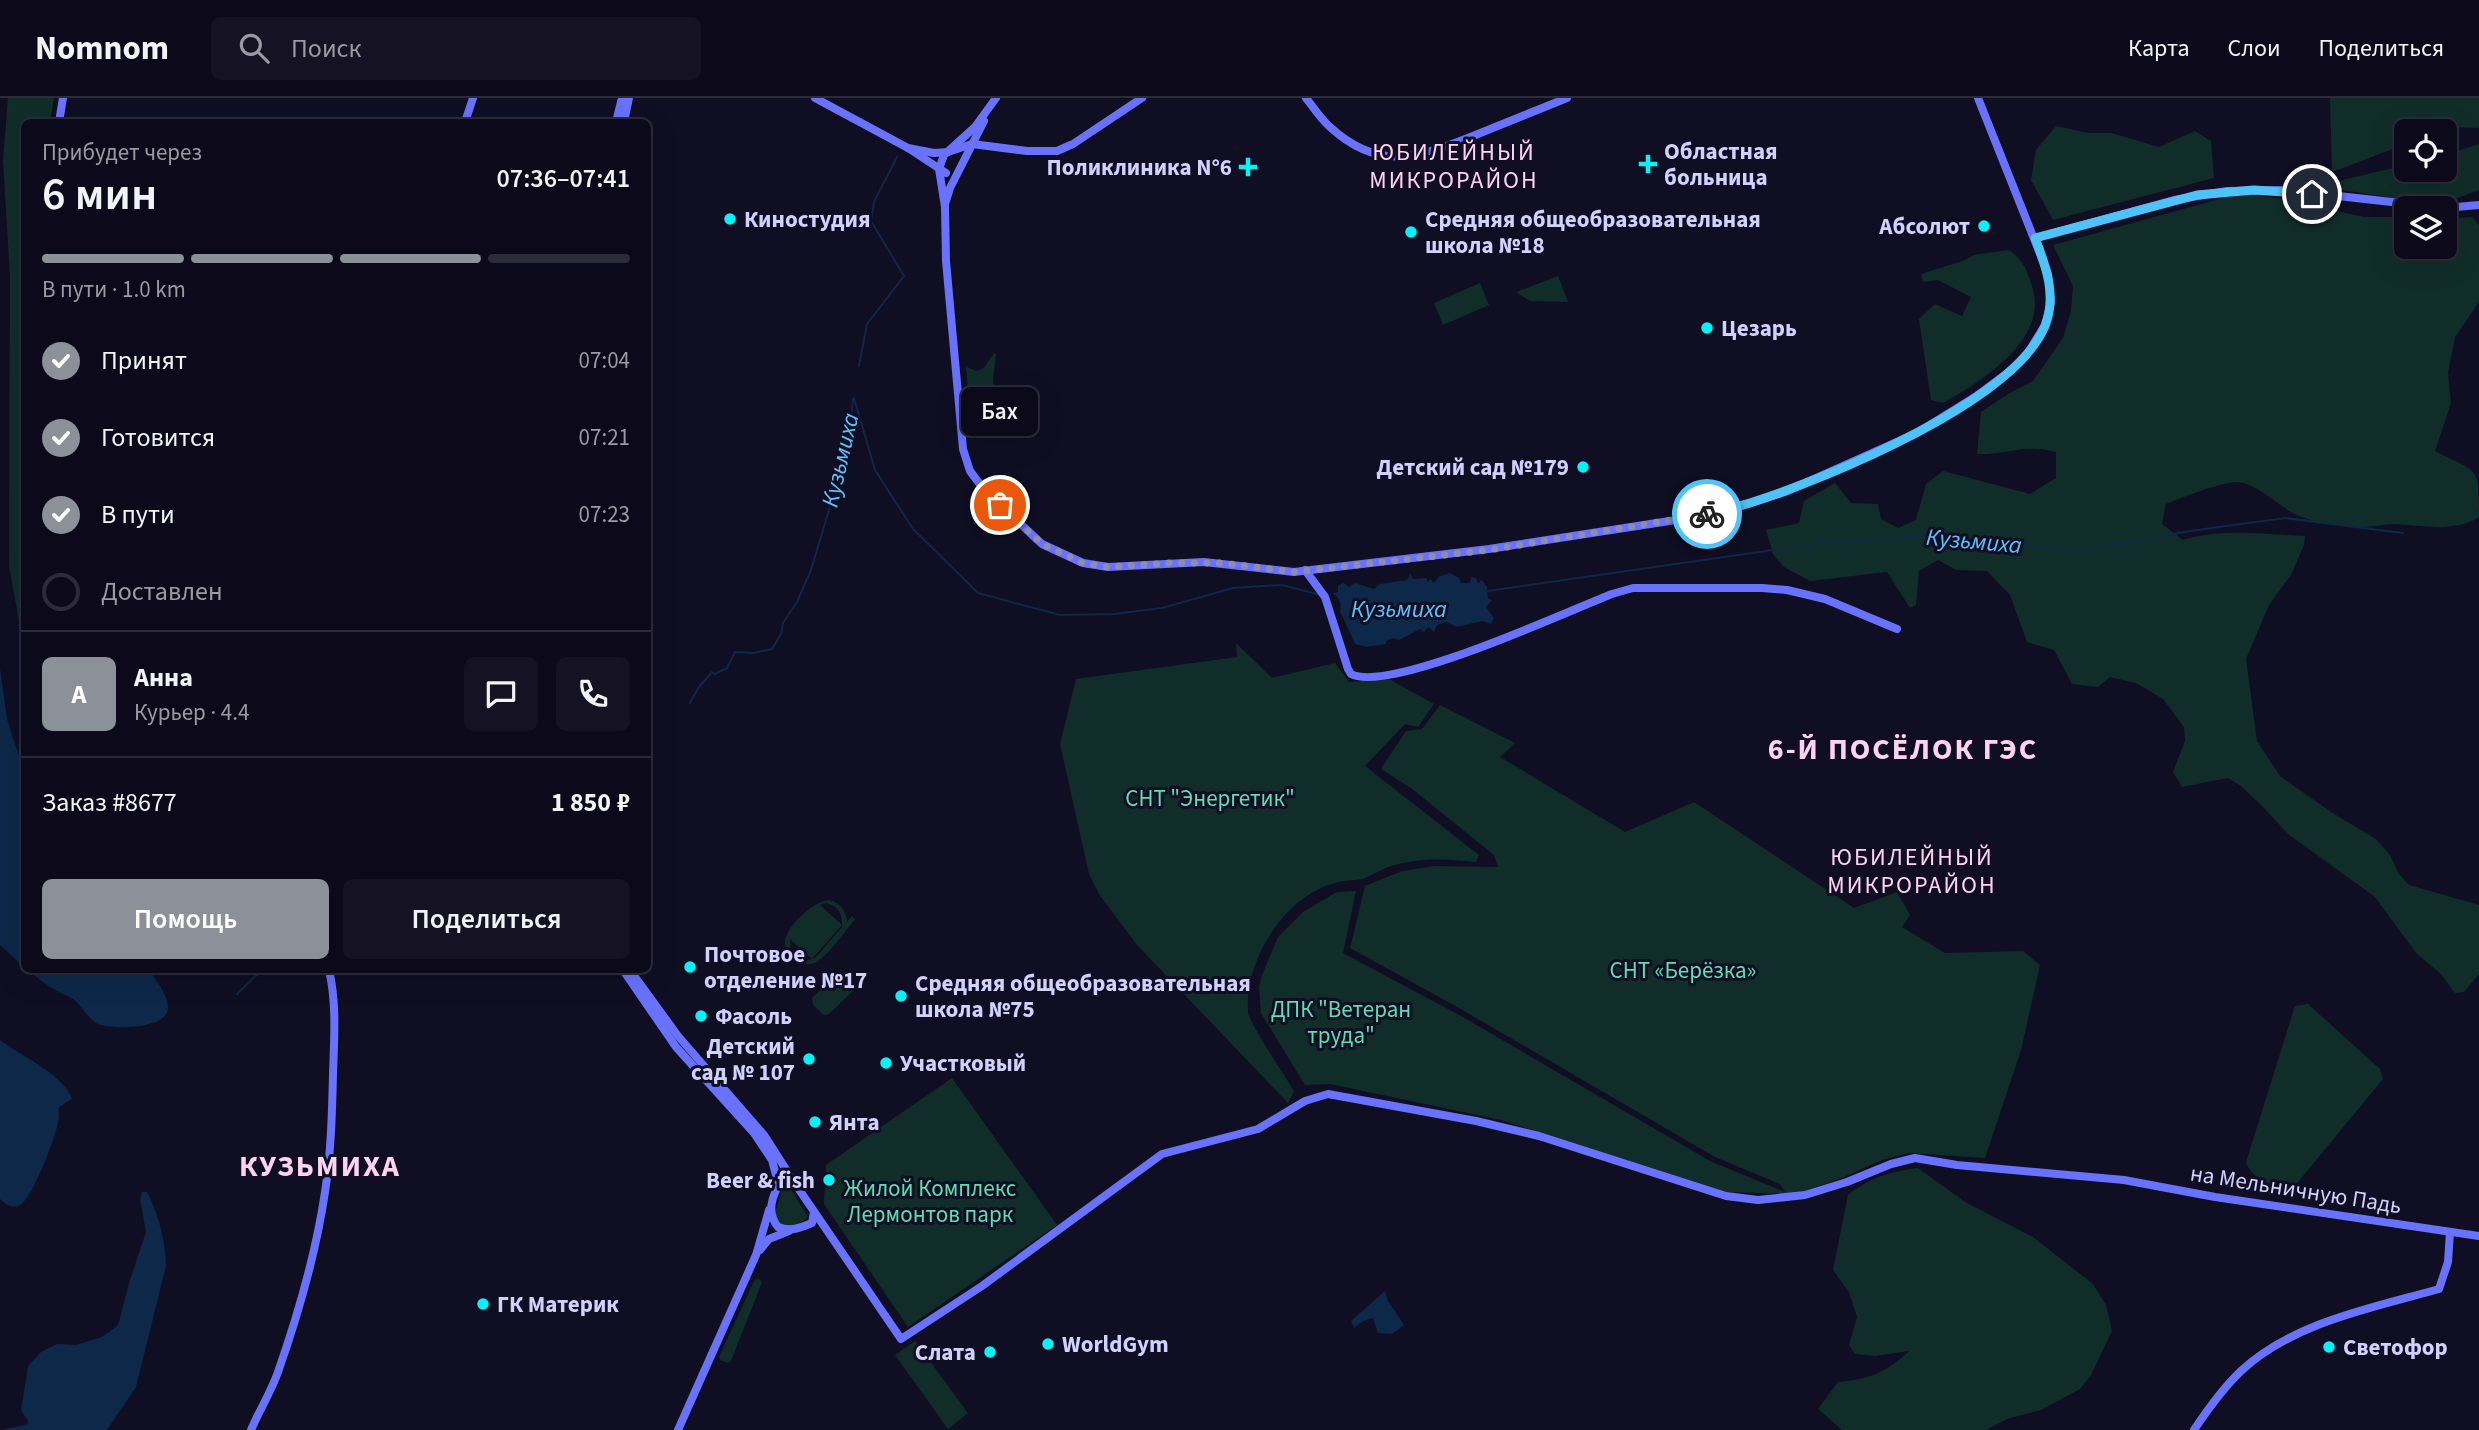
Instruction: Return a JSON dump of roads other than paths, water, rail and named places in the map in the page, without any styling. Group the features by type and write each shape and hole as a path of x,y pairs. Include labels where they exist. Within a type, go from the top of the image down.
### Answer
{"street":[{"path":"60,119 63,98"},
{"path":"467,119 473,98"},
{"path":"617,119 622,98"},
{"path":"625,119 629,98"},
{"path":"815,98 908,148 932,166 941,182"},
{"path":"944,207 950,188 996,98"},
{"path":"996,98 975,127 951,151 942,167 946,261 963,449 970,471 985,491 1042,544 1083,563 1108,567 1213,562 1276,571 1489,550 1689,518 1751,503 1785,492 1917,433 1997,382 2019,363 2036,341 2045,325 2051,302 2048,274 1978,98"},
{"path":"951,151 972,144 1027,151 1057,151 1073,144 1142,98"},
{"path":"1307,99 1320,117 1342,137 1376,154 1404,158 1435,151 1567,98"},
{"path":"908,148 924,153 959,150 964,157 961,167 954,173 925,160"},
{"path":"2035,238 2174,200 2227,191 2285,190 2445,208 2479,205"},
{"path":"1305,570 1325,597 1348,669 1351,674 1362,677 1392,674 1442,662 1633,588 1787,590 1825,599 1897,629"},
{"path":"251,1430 277,1374 290,1335 325,1195 331,1128 334,1020 331,973"},
{"path":"625,973 676,1047 754,1133 772,1160 777,1179 756,1255 678,1430"},
{"path":"633,973 678,1036 764,1135 832,1238"},
{"name":"на Мельничную Падь","path":"832,1238 901,1339 982,1286 1162,1154 1258,1129 1305,1101 1328,1094 1486,1123 1539,1136 1726,1196 1758,1200 1805,1195 1915,1158 1957,1165 2107,1178 2215,1197 2479,1236"},
{"path":"796,1185 784,1179 773,1196 771,1208 774,1222 778,1227 792,1230 825,1231 832,1238"},
{"path":"756,1255 769,1239 812,1223 814,1212"},
{"path":"2194,1430 2214,1401 2240,1372 2261,1354 2325,1322 2439,1289 2448,1262 2450,1232"}],"water":[{"name":"Кузьмиха","path":"1450,573 1459,578 1461,583 1470,583 1471,577 1476,578 1478,583 1482,580 1487,587 1488,599 1492,600 1486,607 1494,618 1491,624 1482,621 1457,627 1446,622 1437,625 1434,632 1428,627 1424,632 1420,629 1399,640 1393,638 1386,641 1386,644 1367,647 1355,644 1340,611 1340,601 1333,593 1338,592 1338,586 1343,583 1349,587 1355,583 1374,589 1380,584 1407,580 1410,574 1413,579 1427,578 1427,582 1431,579 1433,583 1440,576"},
{"path":"0,668 7,719 21,762 21,964 0,945"},
{"path":"32,973 151,973 164,993 168,1008 158,1021 136,1026 112,1027 96,1023 73,999"},
{"path":"0,1040 60,1081 72,1099 59,1107 54,1137 38,1179 25,1200 14,1207 0,1199"},
{"path":"142,1192 147,1192 158,1218 166,1266 136,1387 107,1430 1,1430 28,1424 21,1410 28,1366 41,1352 57,1344 75,1345 102,1337 119,1322 146,1232 140,1199"},
{"path":"1385,1291 1388,1301 1404,1325 1392,1334 1378,1333 1373,1318 1354,1328 1351,1321"}],"waterway":[{"name":"Кузьмиха","path":"859,366 867,324 904,276 871,221 874,202 897,157"},
{"name":"Кузьмиха","path":"854,398 875,470 913,529 978,593 1060,615 1114,614 1162,608 1233,588 1282,585 1317,594"},
{"name":"Кузьмиха","path":"690,703 712,672 715,674 727,668 735,652 753,653 772,649 781,634 783,623 797,602 811,570 848,447 853,399"},
{"name":"Кузьмиха","path":"1488,591 1815,544 1927,535 2078,551 2190,531 2285,518 2403,533"},
{"path":"237,994 259,973"}],"place":[{"name":"Областная больница","path":"1648,164"},
{"name":"Поликлиника N°6","path":"1248,167"},
{"name":"Киностудия","path":"730,219"},
{"name":"Абсолют","path":"1984,226"},
{"name":"Средняя общеобразовательная школа №18","path":"1411,232"},
{"name":"Цезарь","path":"1707,328"},
{"name":"Детский сад №179","path":"1583,467"},
{"name":"Бах","path":"1000,505"},
{"name":"Почтовое отделение №17","path":"690,967"},
{"name":"Средняя общеобразовательная школа №75","path":"901,996"},
{"name":"Фасоль","path":"701,1016"},
{"name":"Детский сад № 107","path":"809,1059"},
{"name":"Участковый","path":"886,1063"},
{"name":"Янта","path":"815,1122"},
{"name":"Beer & fish","path":"829,1180"},
{"name":"ГК Материк","path":"483,1304"},
{"name":"WorldGym","path":"1048,1344"},
{"name":"Светофор","path":"2329,1347"},
{"name":"Слата","path":"990,1352"}],"district":[{"name":"ЮБИЛЕЙНЫЙ МИКРОРАЙОН","path":"1454,166"},
{"name":"6-Й ПОСЁЛОК ГЭС","path":"1903,749"},
{"name":"ЮБИЛЕЙНЫЙ МИКРОРАЙОН","path":"1912,871"},
{"name":"КУЗЬМИХА","path":"320,1166"}],"park label":[{"name":"СНТ \"Энергетик\"","path":"1210,798"},
{"name":"СНТ «Берёзка»","path":"1683,970"},
{"name":"ДПК \"Ветеран труда\"","path":"1341,1022"},
{"name":"Жилой Комплекс Лермонтов парк","path":"930,1201"}]}
